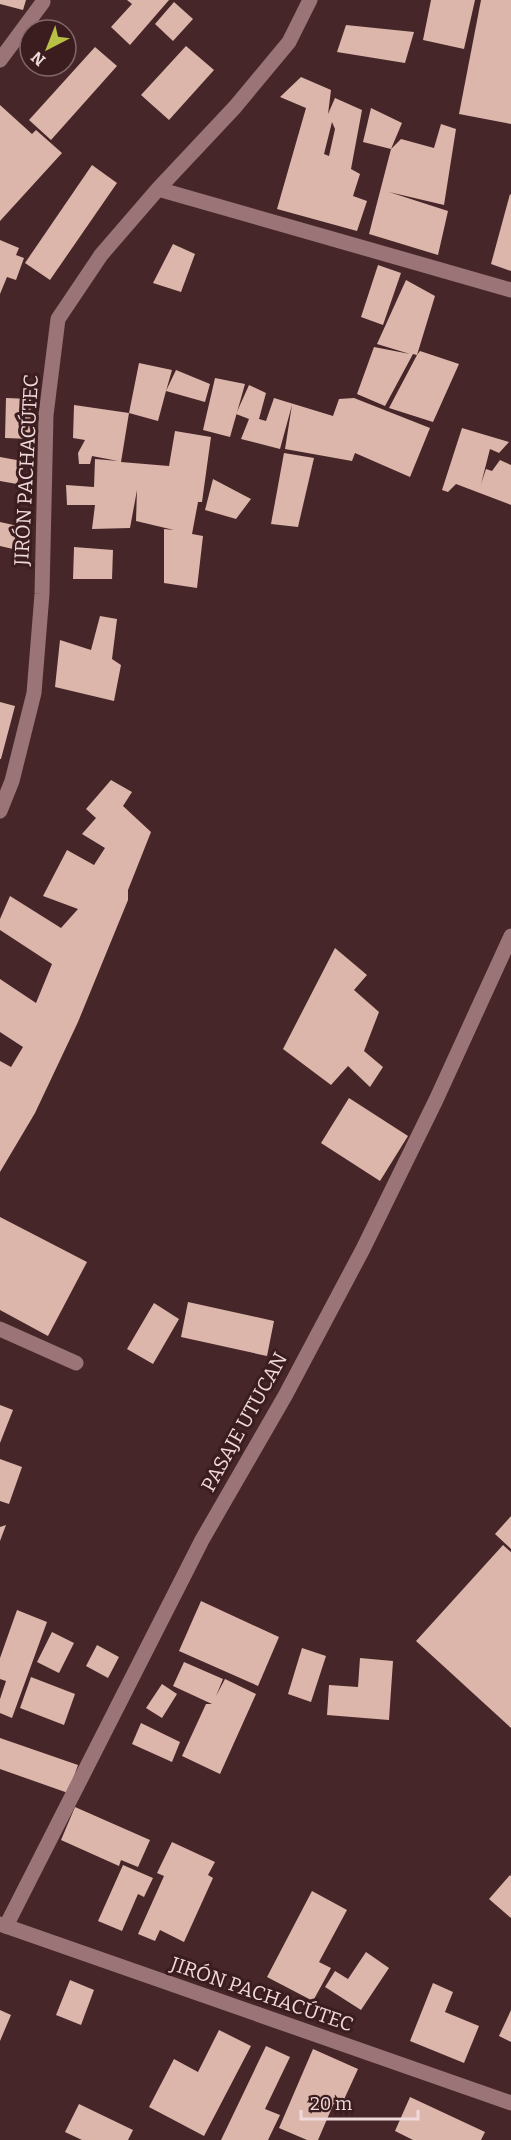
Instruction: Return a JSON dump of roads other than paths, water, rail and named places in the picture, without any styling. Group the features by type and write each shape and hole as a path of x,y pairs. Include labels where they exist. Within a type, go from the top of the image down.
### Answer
{"street":[{"name":"JIRÓN PACHACÚTEC","path":"0,811 34,693 42,594 46,415 58,319 101,255 158,189 236,107 289,42 310,0"},
{"path":"0,60 43,2"},
{"path":"158,189 511,290"},
{"name":"PASAJE UTUCAN","path":"3,1925 202,1540 285,1396 363,1249 436,1101 511,936"},
{"path":"0,1329 76,1363"},
{"name":"JIRÓN PACHACÚTEC","path":"3,1925 511,2103"}]}
